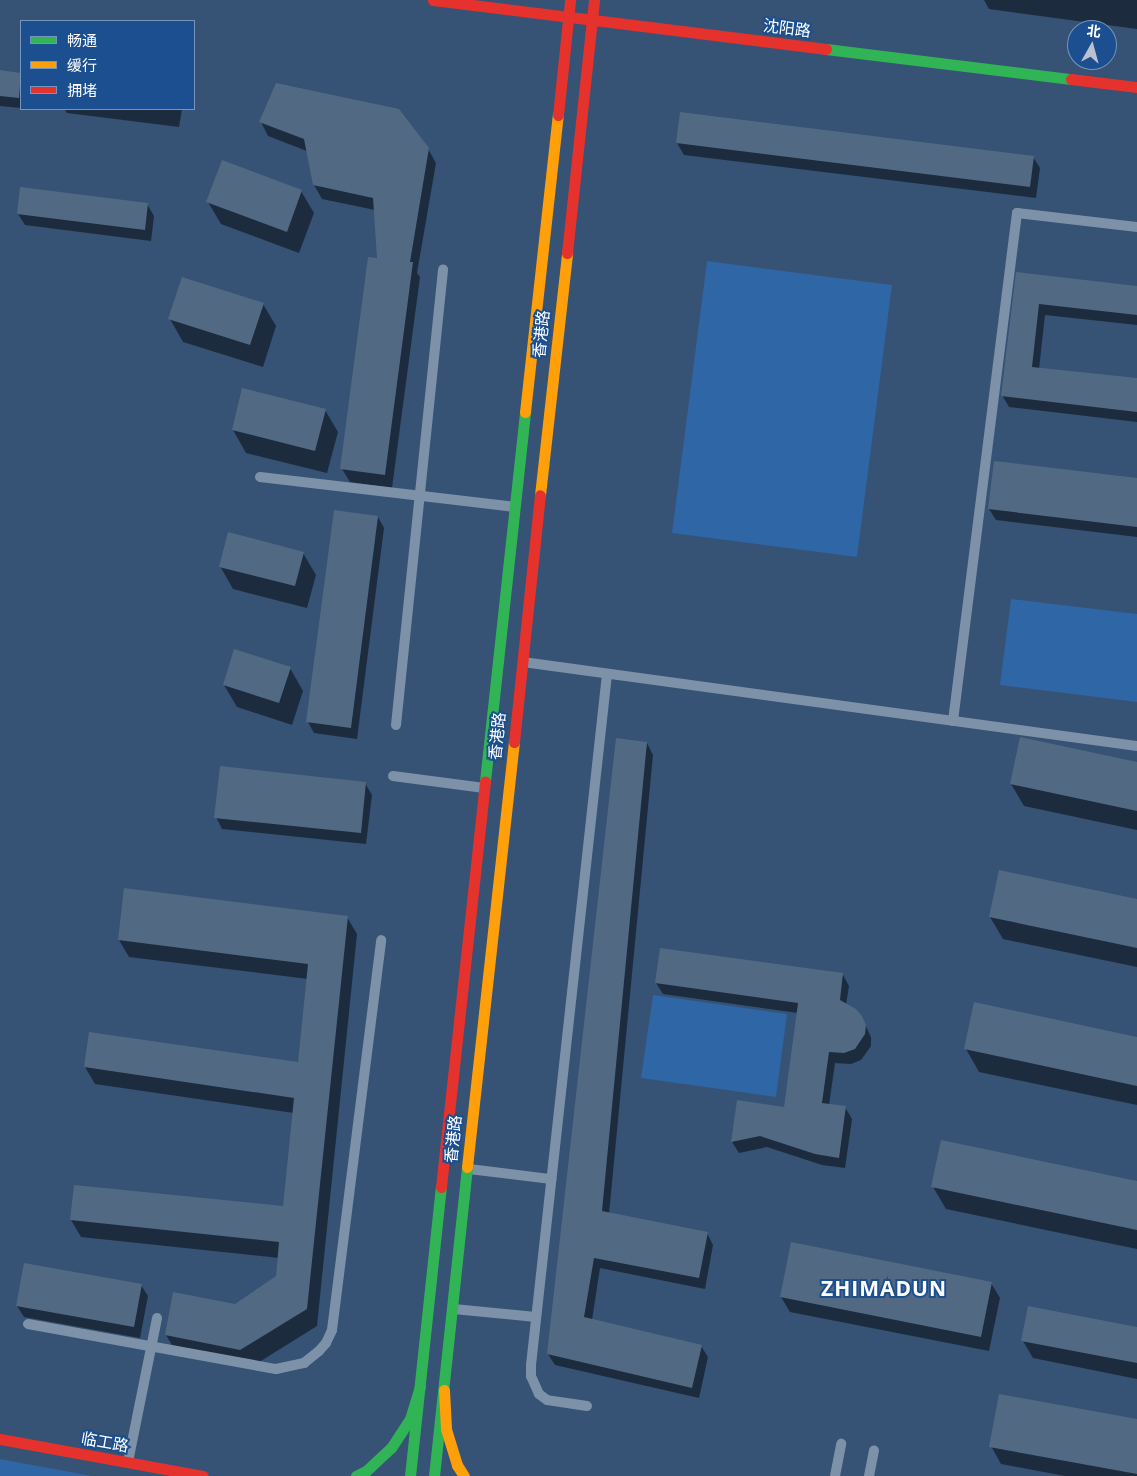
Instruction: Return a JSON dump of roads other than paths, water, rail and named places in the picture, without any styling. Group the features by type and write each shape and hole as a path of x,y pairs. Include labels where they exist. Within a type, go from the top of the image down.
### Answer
{"main road":[{"name":"沈阳路","path":"433,0 1137,87"},
{"name":"香港路","path":"410,1476 570,0"},
{"name":"香港路","path":"434,1476 444,1390 450,1309 594,0"},
{"path":"356,1476 366,1471 392,1448 410,1420 420,1387"},
{"path":"444,1390 446,1428 457,1465 464,1476"},
{"name":"临工路","path":"0,1439 203,1476"}],"lane":[{"path":"953,721 1017,213 1137,227"},
{"path":"396,725 443,269"},
{"path":"260,477 516,507"},
{"path":"522,662 1137,746"},
{"path":"587,1406 547,1400 539,1394 531,1376 607,674"},
{"path":"394,776 486,788"},
{"path":"28,1324 276,1369 304,1363 319,1351 330,1337 381,940"},
{"path":"466,1169 551,1178"},
{"path":"450,1309 536,1317"},
{"path":"128,1463 158,1318"},
{"path":"835,1476 841,1444"},
{"path":"869,1476 874,1450"}],"district":[{"name":"ZHIMADUN","path":"884,1288"}]}
